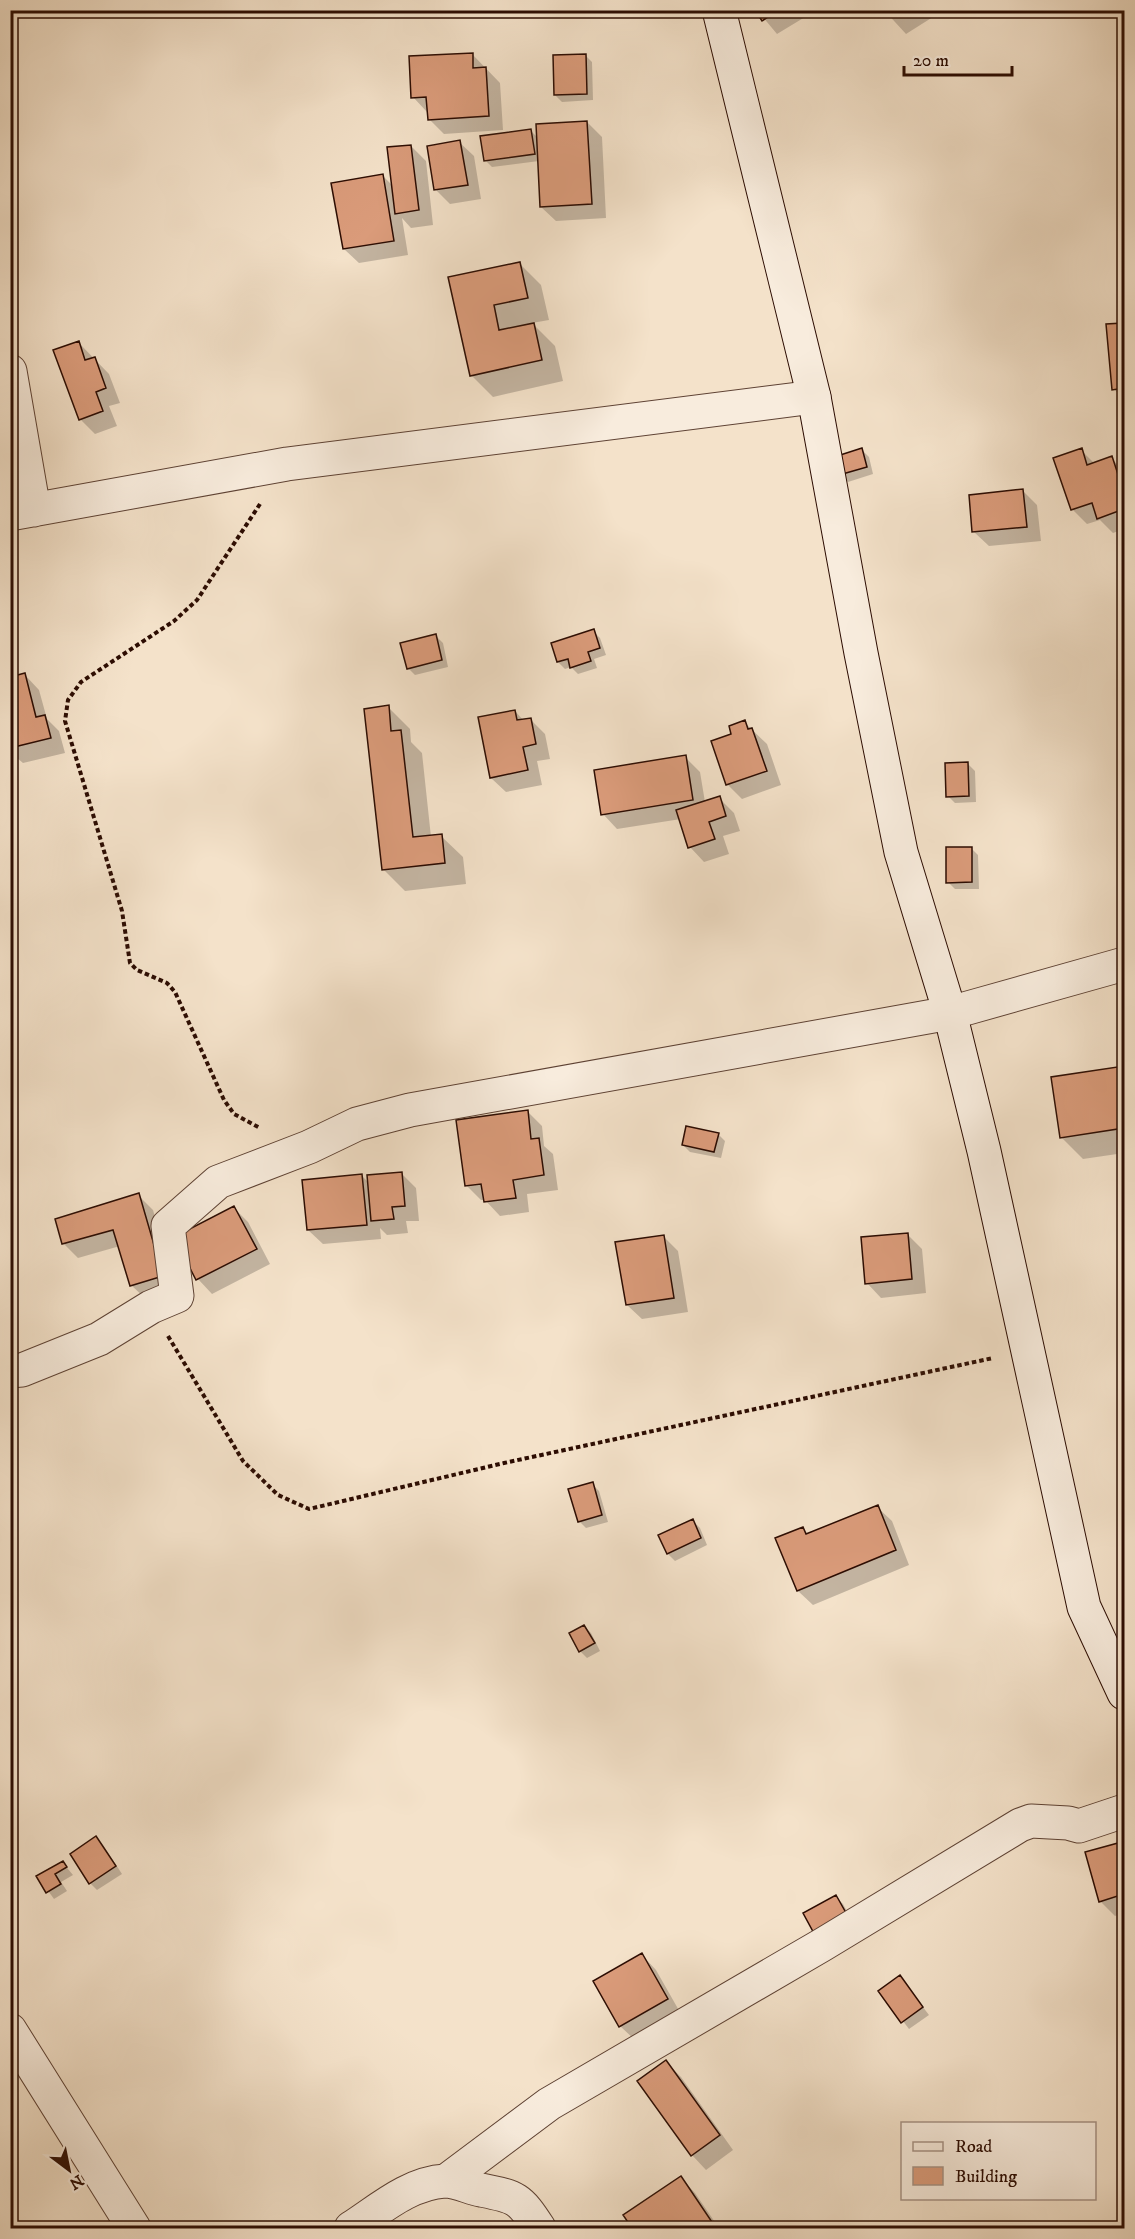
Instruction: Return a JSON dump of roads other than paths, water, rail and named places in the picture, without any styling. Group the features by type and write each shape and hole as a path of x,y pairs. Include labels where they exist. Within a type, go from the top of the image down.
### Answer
{"street":[{"path":"719,10 814,397 861,653 901,852 950,1013 984,1151 1084,1607 1125,1693"},
{"path":"10,371 22,512 287,464 814,397"},
{"path":"10,1371 22,1370 99,1339 151,1307 177,1296 168,1226 218,1182 309,1147 357,1125 410,1110 950,1013 1125,963"},
{"path":"351,2229 409,2190 446,2181 549,2104 822,1945 1020,1825 1031,1821 1068,1822 1079,1826 1125,1810"},
{"path":"10,2030 71,2124 134,2229"},
{"path":"446,2181 505,2194 525,2206 538,2229"}]}
